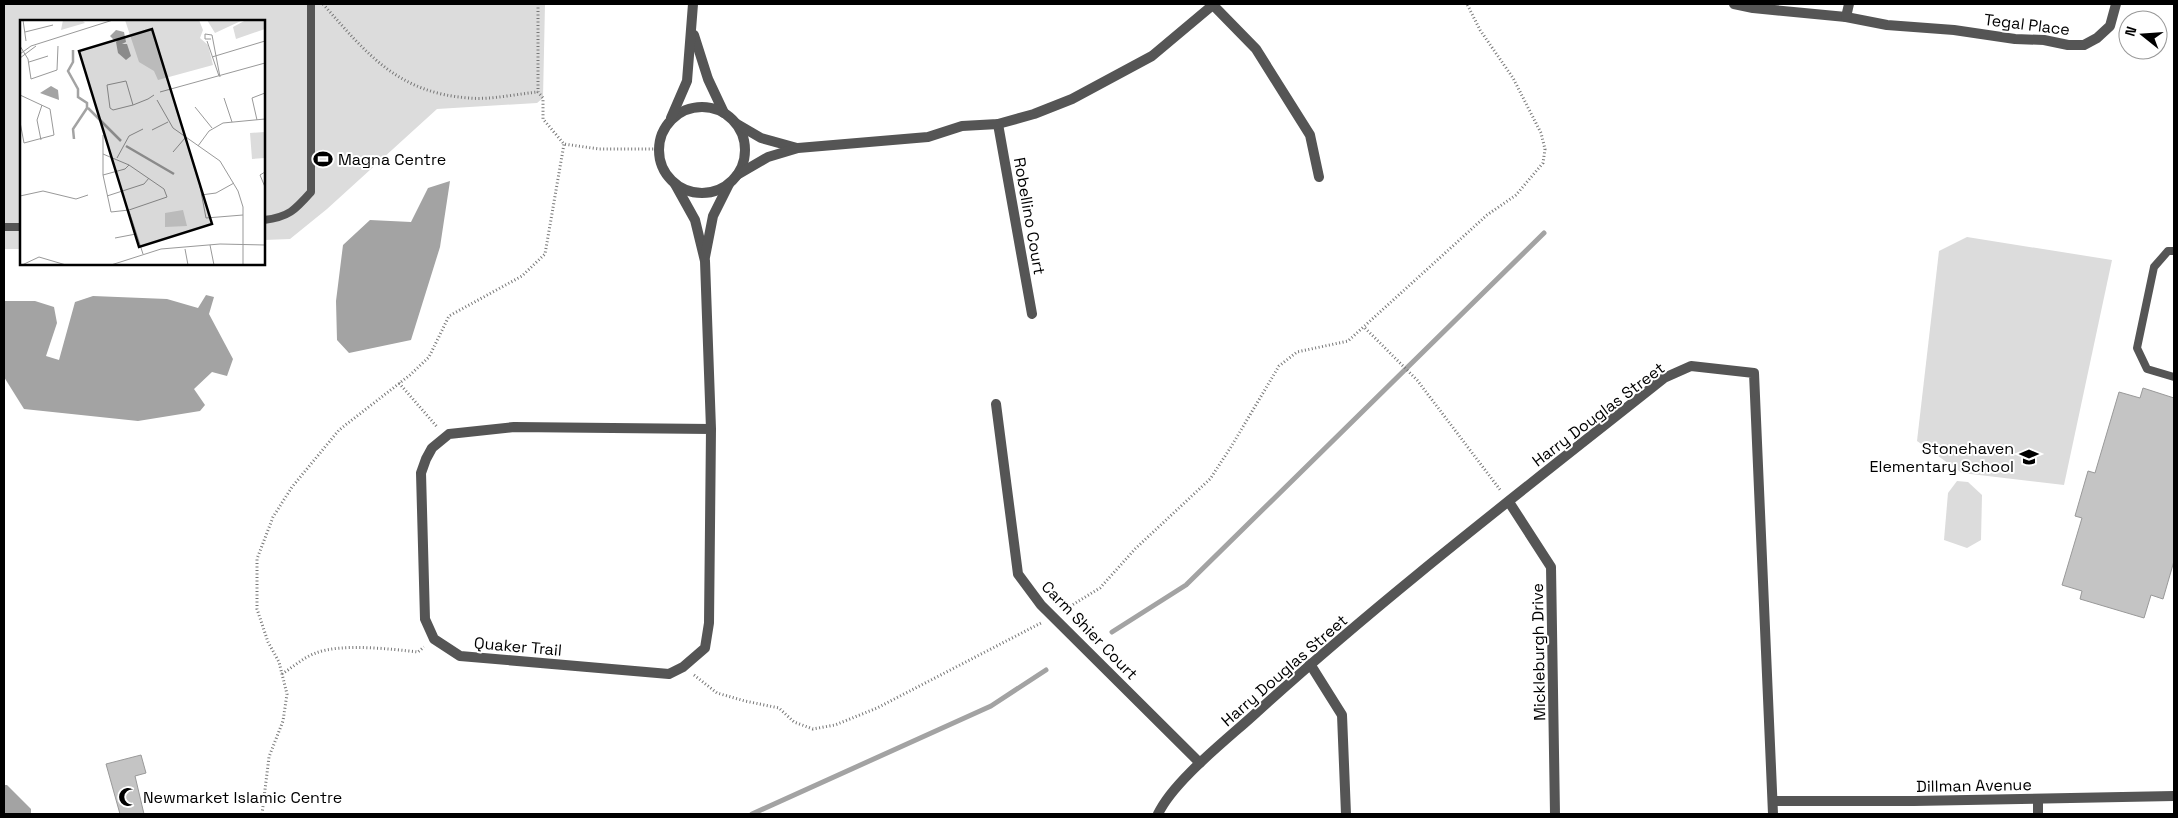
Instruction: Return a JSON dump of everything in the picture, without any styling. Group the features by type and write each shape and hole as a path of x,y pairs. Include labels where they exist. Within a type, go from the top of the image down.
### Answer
{"street":[{"path":"693,4 687,81 670,121 661,135 658,149 662,167 675,184 689,191 701,193 716,191 730,183 737,175 744,160 745,147 742,133 736,124"},
{"path":"737,175 768,157 798,148 928,137 962,126 998,124 1034,114 1072,99 1144,61 1213,4 1256,49 1310,135 1318,177"},
{"name":"Tegal Place","path":"1734,4 1753,8 1846,16 1887,24 1954,30 2015,39 2044,40 2068,45 2084,45 2097,38 2110,26 2116,4"},
{"path":"1846,16 1849,4"},
{"path":"692,31 708,80 724,113"},
{"path":"670,121 683,111 709,107 724,113 736,124 761,138 798,148"},
{"name":"Robellino Court","path":"998,124 1032,314"},
{"name":"Quaker Trail","path":"705,260 713,216 730,183"},
{"name":"Quaker Trail","path":"434,639 460,656 669,674 684,667 705,648 708,638 711,428 705,260 695,220 675,184"},
{"name":"Harry Douglas Street","path":"1158,814 1163,803 1200,763 1310,664 1664,378 1691,366 1754,373 1773,801"},
{"name":"Carm Shier Court","path":"996,404 1018,574 1042,605 1200,763"},
{"path":"434,639 425,619 420,486 421,473 426,459 432,448 444,437 449,434 514,427 711,428"},
{"name":"Mickleburgh Drive","path":"1509,502 1551,567 1555,814"},
{"path":"1310,664 1342,715 1346,814"},
{"name":"Dillman Avenue","path":"1773,801 2174,796"},
{"path":"2038,799 2038,814"},
{"path":"1773,801 1773,814"}],"lane":[{"path":"265,220 280,218 296,209 311,192 311,4"},
{"path":"4,227 20,227"},
{"path":"2174,251 2168,251 2154,267 2137,348 2147,370 2174,377"}],"path":[{"path":"322,4 357,43 389,72 431,92 470,98 538,92"},
{"path":"538,4 538,92 544,98 543,119 564,144 599,149 658,149"},
{"path":"684,667 717,693 745,702 779,708 794,722 813,729 835,725 877,708 1054,617 1100,588 1135,549 1210,479 1232,446 1278,366 1298,352 1348,341 1365,328 1487,215 1516,195 1543,163 1545,149 1541,133 1513,78 1480,30 1468,4"},
{"path":"262,814 269,757 283,721 287,694 279,662 268,642 257,609 257,559 273,516 292,487 339,430 429,357 448,316 522,276 545,254 564,144"},
{"path":"1365,328 1416,380 1509,502"},
{"path":"399,383 444,437"},
{"path":"282,674 316,652 345,648 382,648 418,652 434,639"}],"shaded area":[{"name":"Magna Centre","path":"4,4 545,4 543,98 537,103 437,109 327,209 290,239 265,240 265,20 20,20 20,249 4,249"},
{"path":"450,181 440,247 411,340 349,353 337,340 336,301 343,245 370,220 411,222 428,188"},
{"path":"1967,237 2112,260 2064,485 1962,473 1917,441 1939,251"},
{"path":"206,295 214,297 209,314 233,359 227,376 212,372 194,389 205,405 200,411 138,421 24,409 4,377 4,301 35,301 54,307 57,323 46,356 59,360 75,302 93,296 167,299 198,308"},
{"path":"1957,481 1968,482 1982,495 1981,540 1967,548 1944,540 1948,493"},
{"path":"4,785 7,785 31,809 31,814 4,814"}],"building":[{"path":"2143,388 2174,398 2174,561 2163,599 2151,595 2144,618 2080,599 2082,591 2062,585 2082,518 2075,516 2088,471 2095,473 2119,392 2140,398"},
{"name":"Newmarket Islamic Centre","path":"141,755 146,773 135,776 144,814 120,814 106,764"}],"waterway":[{"path":"1112,632 1186,585 1544,233"},
{"path":"752,814 991,706 1046,670"}],"place":[{"name":"Magna Centre","path":"323,159"},
{"name":"Stonehaven Elementary School","path":"2029,457"},
{"name":"Newmarket Islamic Centre","path":"128,797"}]}
